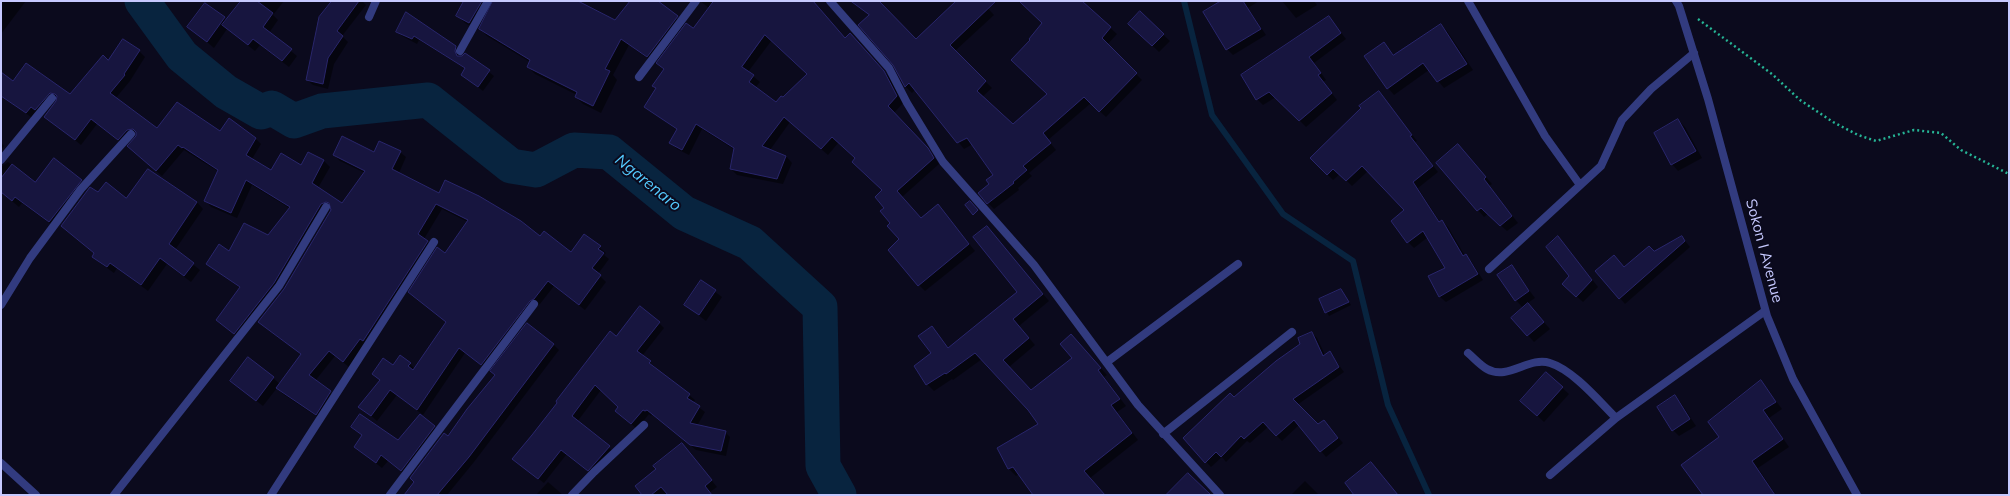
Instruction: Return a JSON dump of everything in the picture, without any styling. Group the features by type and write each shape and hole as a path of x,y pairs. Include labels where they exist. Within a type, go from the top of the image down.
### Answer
{"street":[{"path":"369,16 376,1"},
{"path":"460,51 488,1"},
{"path":"638,77 696,1"},
{"path":"830,1 889,68 907,103 943,162 1034,265 1138,405 1220,495"},
{"path":"1468,1 1545,136 1580,185"},
{"name":"Sokon I Avenue","path":"1678,3 1694,53 1765,311 1793,379 1857,495"},
{"path":"1489,269 1601,166 1622,120 1651,89 1694,53"},
{"path":"1,160 52,98"},
{"path":"1,305 30,258 81,189 131,134"},
{"path":"114,495 279,286 326,207"},
{"path":"271,495 434,242"},
{"path":"1106,362 1238,264"},
{"path":"390,495 534,304"},
{"path":"1550,475 1616,418 1765,311"},
{"path":"1163,434 1292,332"},
{"path":"1468,353 1488,370 1498,372 1513,370 1539,361 1557,366 1585,388 1616,418"},
{"path":"572,495 644,425"},
{"path":"1,463 36,495"}],"path":[{"path":"1678,3 1772,74 1800,100 1833,122 1858,135 1876,141 1914,130 1941,133 1961,150 2009,174"}],"building":[{"path":"241,1 257,1 273,13 263,27 292,49 282,61 253,39 248,45 222,25"},
{"path":"332,1 359,1 337,31 343,36 328,58 323,84 306,80 319,17"},
{"path":"464,1 482,1 469,23 456,16"},
{"path":"493,1 578,1 615,20 630,1 658,1 678,16 647,57 621,39 605,69 610,71 593,106 575,97 577,92 527,67 530,60 479,29"},
{"path":"714,1 813,1 845,38 850,33 884,71 897,96 888,106 928,148 934,158 897,191 921,218 938,204 969,244 918,286 888,250 899,239 887,226 890,223 880,211 884,208 875,197 882,190 852,162 855,158 832,137 821,149 784,117 762,146 786,156 777,179 730,169 734,148 696,124 682,150 669,143 677,129 644,107 656,88 652,86 664,69 656,63 686,23 693,28","holes":["765,35 807,74 776,102 749,82 754,75 742,67"]},
{"path":"851,1 879,1 916,39 956,1 996,1 950,45 986,81 977,91 1013,124 1047,94 1011,60 1030,40 1029,39 1042,23 1019,1 1082,1 1111,27 1102,38 1137,73 1099,112 1084,97 1043,133 1051,143 1023,166 1027,170 1013,182 1014,183 987,204 978,193 989,184 986,180 993,175 967,138 957,143 909,83 905,87 893,65 858,25 869,15"},
{"path":"1221,1 1243,1 1261,29 1226,50 1203,12"},
{"path":"205,3 225,17 207,42 187,27"},
{"path":"1140,11 1164,34 1152,46 1128,24"},
{"path":"406,12 456,46 455,51 457,56 462,56 465,53 490,70 478,87 461,75 465,68 414,36 412,39 396,32"},
{"path":"1329,16 1341,33 1309,57 1321,73 1318,75 1332,93 1299,121 1269,92 1256,100 1241,75"},
{"path":"1441,24 1467,64 1437,82 1423,63 1387,89 1364,56 1384,42 1393,55"},
{"path":"123,39 140,50 124,74 125,75 110,93 157,128 177,102 220,131 229,118 256,138 246,155 271,170 281,153 301,165 308,152 324,160 312,183 342,203 365,171 333,155 342,136 374,152 379,141 401,151 392,169 439,193 445,180 479,196 521,221 540,236 544,231 571,252 584,234 601,246 598,249 604,253 592,268 601,275 579,305 548,281 534,299 530,301 481,365 459,348 417,410 390,390 371,416 358,407 380,380 372,374 383,358 393,365 400,355 411,363 408,366 413,370 446,322 408,292 437,247 445,253 468,220 436,204 418,234 428,241 363,341 360,339 343,362 329,351 309,375 331,391 316,415 276,388 301,354 258,322 284,289 331,210 329,203 326,202 321,204 274,283 234,334 216,320 240,287 206,264 219,244 229,251 244,223 268,235 290,207 246,180 231,213 204,201 218,170 183,147 182,148 178,145 156,171 127,146 136,136 136,132 133,129 127,130 118,140 91,119 75,140 44,117 56,101 57,96 55,94 50,93 35,110 31,107 26,113 1,96 1,72 13,81 26,63 70,94 103,55 108,60"},
{"path":"1379,91 1433,166 1413,182 1439,222 1442,220 1463,256 1466,254 1478,274 1439,297 1428,276 1445,268 1423,231 1407,243 1391,221 1404,210 1362,166 1346,181 1333,169 1327,175 1310,158 1361,108 1359,106"},
{"path":"1678,119 1696,151 1671,165 1654,133"},
{"path":"1458,144 1486,177 1484,179 1512,216 1500,226 1481,208 1477,211 1436,163"},
{"path":"54,158 82,180 49,222 15,197 12,201 1,192 1,178 12,164 35,182"},
{"path":"148,169 197,202 169,244 194,263 184,276 160,258 141,285 110,263 107,267 92,257 94,253 61,226 90,187 98,192 106,182 126,198"},
{"path":"970,201 978,210 973,215 965,205"},
{"path":"987,226 1043,294 1013,319 1029,338 1003,360 1031,390 1072,358 1060,344 1071,334 1101,368 1098,370 1120,399 1111,405 1132,433 1084,471 1105,495 1033,495 1013,467 1008,469 997,448 1038,424 1028,410 975,353 946,374 945,373 926,385 914,366 931,353 918,336 932,326 948,348 1017,292 973,237"},
{"path":"1558,236 1592,280 1576,297 1562,284 1569,276 1546,247"},
{"path":"1682,236 1685,241 1619,299 1595,271 1614,255 1624,267 1649,246 1654,251"},
{"path":"1512,265 1529,291 1515,301 1497,275"},
{"path":"701,280 716,290 699,315 684,305"},
{"path":"1341,289 1349,302 1325,313 1319,299"},
{"path":"1528,303 1544,322 1527,336 1511,318"},
{"path":"640,306 660,322 637,351 651,361 649,363 690,394 687,398 700,406 690,423 726,431 721,451 690,445 647,410 643,410 631,424 615,411 618,407 595,385 572,416 610,446 588,471 561,450 538,479 512,459 557,403 556,401 610,331 616,336"},
{"path":"527,323 554,344 469,457 437,495 404,495 414,482 410,478 444,433 448,436 467,409 495,375 490,371"},
{"path":"1312,332 1323,356 1330,351 1339,367 1293,399 1318,424 1324,420 1338,438 1320,452 1294,420 1276,436 1263,422 1244,439 1241,436 1221,457 1216,452 1205,463 1183,438 1230,393 1234,397 1276,361 1300,344 1298,338"},
{"path":"248,357 274,377 256,401 230,381"},
{"path":"1546,372 1563,387 1537,416 1520,401"},
{"path":"1761,380 1776,402 1763,410 1783,439 1752,461 1775,495 1703,495 1681,465 1719,437 1708,422"},
{"path":"1675,395 1690,419 1672,431 1657,407"},
{"path":"360,414 398,440 420,414 435,426 401,471 381,455 376,463 354,447 362,435 351,427"},
{"path":"682,443 712,480 705,486 712,495 668,495 661,487 651,495 642,495 635,486 656,469 653,466"},
{"path":"1371,462 1398,495 1354,495 1345,483"},
{"path":"1188,473 1211,495 1166,495"}],"waterway":[{"name":"Ngarenaro","path":"142,1 182,56 226,92 261,112 272,108 294,121 322,111 428,100 511,166 536,170 574,150 609,152 684,213 750,243 820,307 823,466 839,495"},
{"path":"1184,1 1212,115 1283,214 1353,261 1388,405 1429,495"}]}
